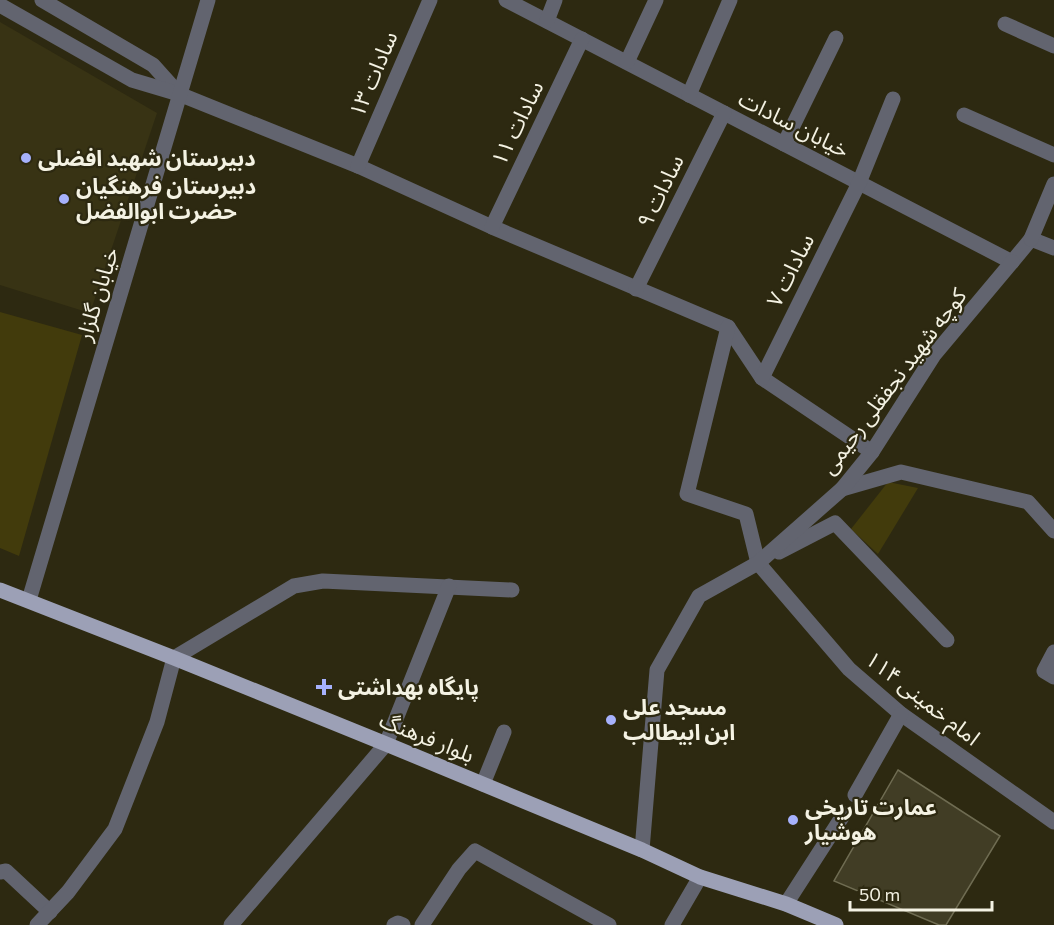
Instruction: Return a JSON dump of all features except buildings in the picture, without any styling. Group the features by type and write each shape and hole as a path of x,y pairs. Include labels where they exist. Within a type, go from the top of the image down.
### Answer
{"main road":[{"name":"بلوار فرهنگ","path":"0,590 386,744 642,850 700,877 786,904 813,921 836,925"}],"street":[{"path":"42,0 153,65 179,94"},
{"name":"خیابان گلزار","path":"29,600 208,0"},
{"name":"سادات ۱۳","path":"358,166 430,0"},
{"name":"خیابان سادات","path":"506,0 1012,262"},
{"path":"547,21 555,0"},
{"path":"627,62 656,0"},
{"path":"690,95 730,0"},
{"path":"0,5 132,80 179,94 358,166 492,227 728,327 762,378 872,452"},
{"path":"1005,24 1054,46"},
{"path":"784,144 836,38"},
{"name":"سادات ۱۱","path":"492,227 582,39"},
{"name":"سادات ۷","path":"762,378 859,183 893,99"},
{"name":"سادات ۹","path":"636,289 724,113"},
{"path":"964,115 1054,155"},
{"path":"1012,262 1030,239 1054,184"},
{"path":"1030,239 1054,248"},
{"name":"کوچه شهید نجفقلی رحیمی","path":"642,850 657,670 699,596 758,563 842,489 872,452 934,355 1012,262"},
{"path":"728,327 687,494 746,514 758,563 835,523 947,640"},
{"path":"842,489 901,471 1028,502 1054,531"},
{"name":"امام خمینی ۱۱۴","path":"758,563 849,669 901,714 1054,822"},
{"path":"39,925 68,892 115,829 157,722 174,658 294,586 323,580 512,590"},
{"path":"231,925 386,744 449,586"},
{"path":"1054,652 1044,671 1054,677"},
{"path":"855,795 901,714"},
{"path":"483,784 504,732"},
{"path":"786,904 844,814"},
{"path":"422,925 459,869 475,851 609,925"},
{"path":"0,872 6,871 50,912"},
{"path":"672,925 700,877"},
{"path":"394,925 398,923 403,925"}],"shaded area":[{"name":"دبیرستان فرهنگیان حضرت ابوالفضل","path":"0,22 157,113 90,313 0,285"},
{"path":"0,312 82,335 19,556 0,548"},
{"path":"888,482 918,488 878,554 851,529"}],"place":[{"name":"دبیرستان شهید افضلی","path":"26,158"},
{"name":"دبیرستان فرهنگیان حضرت ابوالفضل","path":"64,199"},
{"name":"پایگاه بهداشتی","path":"324,687"},
{"name":"مسجد علی ابن ابیطالب","path":"611,720"},
{"name":"عمارت تاریخی هوشیار","path":"793,820"}]}
